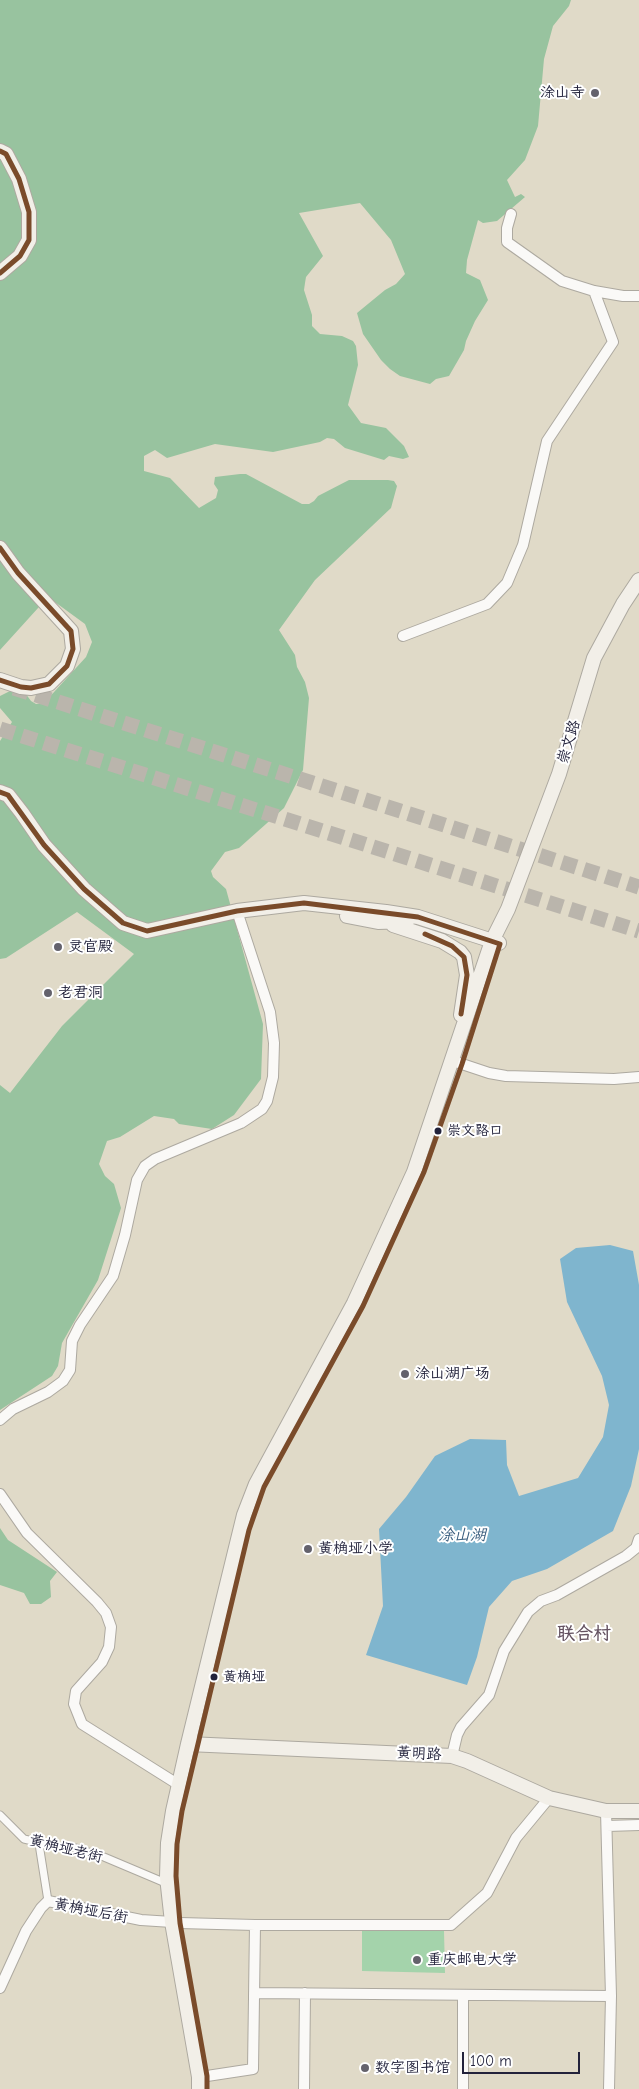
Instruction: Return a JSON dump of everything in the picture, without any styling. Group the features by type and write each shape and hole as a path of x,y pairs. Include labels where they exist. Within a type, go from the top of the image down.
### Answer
{"main road":[{"path":"0,151 6,154 19,179 29,212 29,240 20,256 0,273"},
{"path":"0,548 18,574 71,631 73,649 67,666 49,684 31,688 21,687 0,680"},
{"name":"崇文路","path":"207,2082 168,1884 167,1861 170,1828 179,1785 193,1744 249,1530 258,1502 363,1306 434,1146 457,1062 495,945 559,774 594,658 623,604 639,580"},
{"path":"0,792 13,801 44,845 84,889 123,923 147,932 237,911 294,903 418,922 495,945"},
{"path":"375,916 452,946 464,957 467,975 457,1062"},
{"name":"崇文路","path":"193,1744 177,1844 176,1922 199,2077 199,2089"},
{"name":"黄明路","path":"193,1744 452,1756 549,1798 606,1811 639,1811"}],"street":[{"path":"511,214 507,228 507,242 562,282 594,291 623,296 639,296"},
{"path":"403,636 487,604 507,583 523,545 548,440 613,342 594,291"},
{"path":"0,1420 13,1409 33,1401 63,1382 70,1370 72,1342 80,1325 113,1276 125,1235 137,1180 145,1166 154,1159 241,1123 262,1109 267,1101 273,1077 274,1043 270,1012 237,911"},
{"path":"457,1062 489,1073 515,1077 635,1078"},
{"path":"0,1494 27,1533 97,1602 106,1613 111,1627 109,1647 102,1662 76,1692 74,1704 82,1724 179,1785"},
{"path":"452,1756 457,1735 489,1695 504,1651 528,1612 541,1601 557,1595 626,1556 636,1548 639,1539"},
{"name":"黄桷垭后街","path":"0,1988 26,1931 40,1908 48,1901 141,1920 255,1925 451,1925 487,1893 516,1838 549,1798"},
{"path":"606,1811 611,1996 608,2089"},
{"name":"黄桷垭老街","path":"0,1815 24,1839 39,1844 86,1851 168,1884"},
{"path":"607,1826 639,1825"},
{"path":"39,1844 48,1901"},
{"path":"207,2082 254,2069 255,1925"},
{"path":"254,1993 611,1996"},
{"path":"304,1993 304,2089"},
{"path":"463,1995 463,2089"}],"green space":[{"path":"0,0 571,0 569,6 553,26 544,59 538,126 525,160 507,180 515,197 521,194 525,197 497,221 483,223 478,220 467,260 466,273 480,280 488,300 475,321 464,350 449,376 436,379 430,384 400,376 381,360 363,334 357,313 385,290 396,284 405,274 391,240 360,203 299,213 323,256 306,277 305,283 304,290 312,315 312,326 320,334 342,336 353,341 356,346 358,365 348,405 361,423 386,428 404,446 409,457 403,459 389,456 384,460 345,448 334,439 327,438 320,442 273,452 215,444 167,458 155,450 144,456 144,471 170,478 199,508 216,498 218,490 214,484 215,477 240,474 246,474 302,504 309,504 318,496 349,480 388,480 394,481 397,486 391,508 315,580 279,630 295,655 297,667 305,682 309,698 303,770 284,808 239,848 225,852 211,871 213,877 226,889 263,1024 261,1079 234,1115 212,1129 179,1124 174,1119 154,1116 120,1137 107,1141 99,1164 105,1176 114,1184 121,1208 98,1280 62,1343 58,1366 52,1376 0,1410 0,1085 10,1093 62,1026 134,954 77,912 6,958 0,959 0,741 12,722 0,708 0,696 20,686 31,701 36,704 44,703 86,657 92,642 85,624 48,597 0,650"},
{"path":"0,1528 8,1540 57,1572 50,1581 51,1597 41,1604 30,1604 24,1593 0,1585"},
{"path":"444,1930 445,1973 362,1971 362,1931"}],"water":[{"name":"涂山湖","path":"610,1245 633,1251 639,1285 639,1449 631,1486 613,1531 547,1569 512,1581 489,1607 477,1657 467,1685 366,1655 383,1606 379,1529 406,1497 435,1456 470,1439 506,1440 507,1465 519,1496 578,1478 603,1437 609,1405 602,1376 567,1302 560,1259 576,1248"}],"tunnel":[{"path":"14,688 639,887"},
{"path":"0,729 639,931"}],"transit line":[{"path":"0,151 6,154 19,179 29,212 29,240 20,256 0,273"},
{"path":"0,548 18,573 71,631 73,649 67,666 49,684 31,688 21,687 0,680"},
{"path":"0,792 8,795 44,845 84,889 123,923 147,931 237,911 304,903 418,917 500,944 462,1064 424,1172 363,1306 264,1487 249,1530 182,1811 177,1844 176,1876 180,1923 207,2076 207,2089"},
{"path":"425,934 452,946 464,957 467,975 461,1014"}],"place":[{"name":"涂山寺","path":"595,93"},
{"name":"灵官殿","path":"58,947"},
{"name":"老君洞","path":"48,993"},
{"name":"崇文路口","path":"438,1131"},
{"name":"涂山湖广场","path":"405,1374"},
{"name":"黄桷垭小学","path":"308,1549"},
{"name":"黄桷垭","path":"214,1677"},
{"name":"重庆邮电大学","path":"417,1960"},
{"name":"数字图书馆","path":"365,2068"}],"district":[{"name":"联合村","path":"584,1634"}]}
